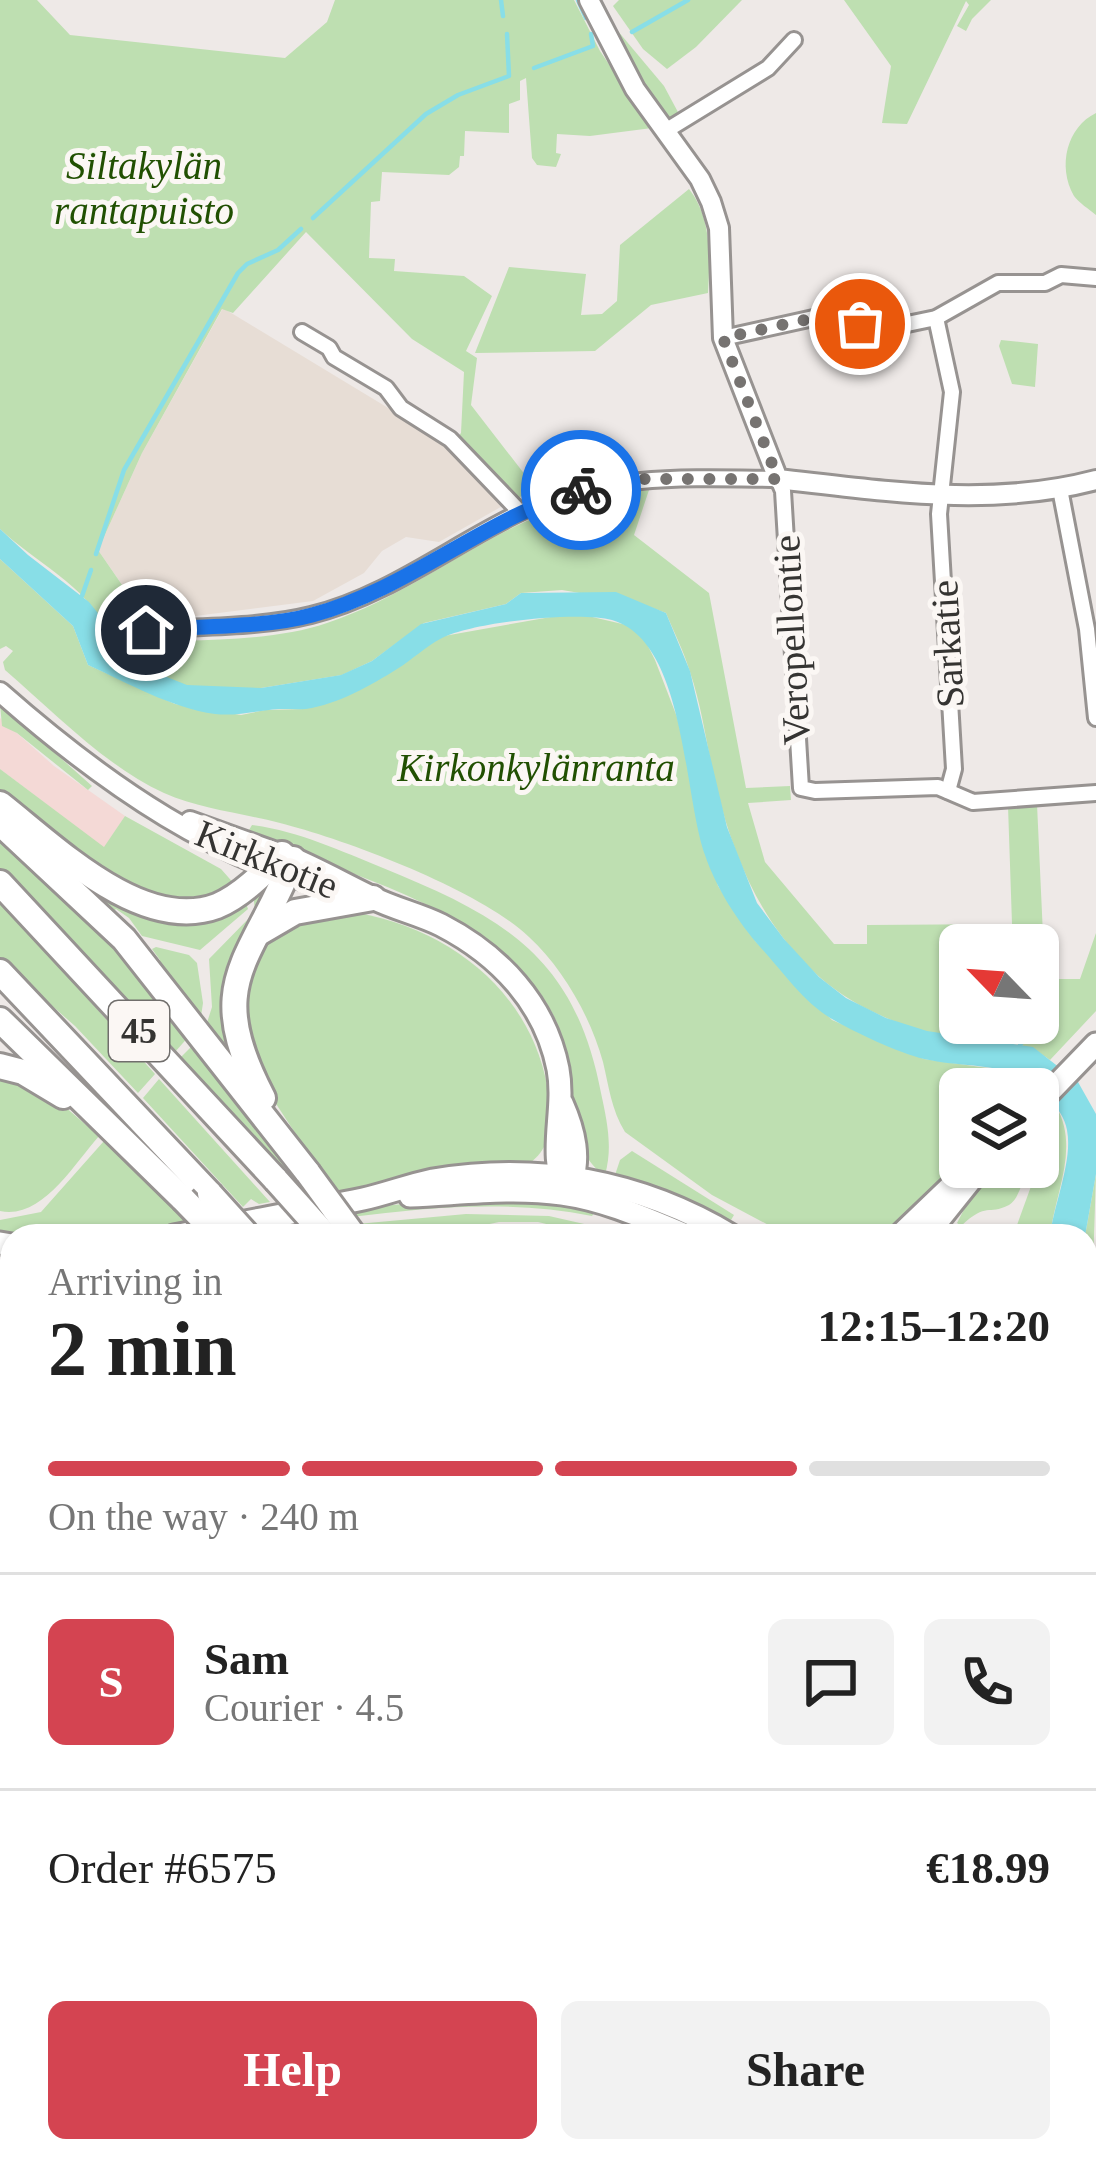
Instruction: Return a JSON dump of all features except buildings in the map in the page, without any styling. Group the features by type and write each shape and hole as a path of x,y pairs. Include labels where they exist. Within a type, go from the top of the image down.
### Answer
{"highway":[{"path":"0,804 112,887 159,909 182,912 219,905 282,864"},
{"path":"0,823 124,939 287,1143 345,1224"},
{"path":"282,864 235,984 232,1021 243,1058 287,1143"},
{"name":"45","path":"0,883 315,1224"},
{"path":"257,934 296,912 374,898"},
{"name":"45","path":"0,972 237,1224"},
{"path":"0,1020 207,1224"},
{"path":"0,1066 41,1082 104,1124"}],"main road":[{"name":"Kirkkotie","path":"282,864 328,872 374,898 440,925 507,971 548,1035 557,1066 562,1103 573,1126 566,1182"},
{"path":"1059,1082 1096,1044"},
{"path":"566,1182 660,1224"},
{"path":"235,1224 367,1198 566,1182 652,1198 707,1224"},
{"path":"911,1224 948,1188"},
{"path":"936,1224 964,1188"}],"street":[{"path":"589,0 616,56 700,179 718,228 723,338 778,479"},
{"path":"667,130 768,68 794,40"},
{"path":"723,338 836,313 878,328 936,318 998,283 1045,283 1061,274 1096,278"},
{"name":"Sarkatie","path":"936,318 952,403 939,496 954,769 948,790"},
{"path":"302,332 328,348 334,358 386,388 401,408 450,439 526,510"},
{"path":"146,630 310,616 407,575 526,510 581,490 632,479 778,479 939,496 1001,497 1096,480"},
{"name":"Veropellontie","path":"778,479 783,491 800,788 921,786 948,790 973,802 1096,793"},
{"path":"1060,490 1087,629 1096,718"},
{"name":"Kirkkotie","path":"0,692 84,763 163,812 282,864"}],"shaded area":[{"path":"223,308 451,446 506,504 439,542 406,537 382,551 364,573 313,601 148,622 98,550 142,453"},
{"path":"0,718 54,766 125,816 104,848 0,769"}],"green space":[{"name":"Siltakylän rantapuisto","path":"0,0 37,0 70,35 285,58 327,22 335,0 574,0 600,51 652,128 590,136 557,134 556,153 561,154 556,167 537,165 532,158 526,78 520,81 520,100 509,104 509,133 465,131 464,156 449,175 382,172 380,201 371,202 369,258 395,259 394,271 464,276 492,296 466,351 477,358 471,405 536,489 516,499 457,438 464,372 412,339 306,232 233,313 222,309 142,453 98,550 149,624 105,628 73,587 0,529"},
{"path":"619,0 742,0 667,69 643,49 613,6"},
{"path":"844,0 991,0 966,31 957,26 969,5 966,1 907,124 882,123 891,66"},
{"path":"612,24 664,86 679,114 669,119 662,115 624,56"},
{"path":"1096,113 1096,215 1074,196 1066,160 1078,128"},
{"path":"689,189 706,225 708,293 651,305 595,351 475,353 509,267 586,274 581,315 602,314 617,301 620,245"},
{"path":"1001,340 1038,344 1035,387 1012,384"},
{"path":"649,490 634,535 709,593 746,788 790,786 791,800 748,803 765,862 834,944 867,944 867,925 939,925 939,1035 887,1018 837,991 788,944 768,916 737,855 694,686 666,613 639,603 562,590 521,593 506,604 424,623 372,661 342,675 261,688 195,689 133,665 115,650 116,643 251,638 327,623 377,602 531,519 581,502"},
{"name":"Kirkonkylänranta","path":"0,559 73,626 88,665 175,704 241,715 303,709 444,636 562,615 631,626 645,640 677,717 718,886 756,942 832,1020 924,1059 988,1068 939,1068 939,1187 901,1224 766,1224 712,1195 625,1132 583,1011 553,963 507,919 375,854 266,819 207,807 142,782 81,737 5,670 3,662 13,651 6,646 0,649"},
{"path":"0,704 92,786 88,790 2,726"},
{"path":"0,769 104,847 125,816 221,869 236,886 228,892 170,903 104,875 0,796"},
{"path":"1037,804 1042,924 1012,924 1008,806"},
{"path":"12,821 131,906 244,898 248,909 200,950 142,936 129,918 116,909 112,913"},
{"path":"252,825 319,842 426,886 498,925 527,948 573,1007 589,1046 607,1124 605,1175 593,1165 578,1135 557,1024 537,989 510,959 478,934 404,894 246,835"},
{"path":"0,830 95,917 190,1035 175,1052 0,868"},
{"path":"272,879 244,943 245,1078 205,1029 212,1007 209,959 255,912 253,891"},
{"path":"0,900 155,1074 138,1093 75,1026 0,960"},
{"path":"346,911 384,919 452,949 506,997 527,1027 549,1099 548,1136 541,1152 527,1165 335,1194 265,1087 241,999 259,950 281,928"},
{"path":"1096,933 1096,1011 1050,1060 1016,1044 1059,1044 1059,979 1080,979"},
{"path":"152,949 189,955 197,963 203,1003 200,1023 156,964 160,960"},
{"path":"195,1043 294,1167 282,1168 181,1057"},
{"path":"0,1075 57,1100 99,1136 43,1199 15,1212 0,1211"},
{"path":"159,1079 270,1202 259,1204 251,1199 243,1207 143,1098"},
{"path":"1059,1113 1066,1154 1053,1224 1017,1224 1030,1188 1059,1188"},
{"path":"104,1141 193,1224 0,1224 0,1220 41,1212"},
{"path":"632,1151 734,1215 731,1220 614,1178 620,1160"},
{"path":"1096,1174 1094,1224 1087,1224"},
{"path":"978,1188 1019,1188 1009,1205 957,1223"},
{"path":"531,1198 597,1209 592,1216 472,1207 351,1217 346,1209"},
{"path":"466,1214 549,1216 584,1224 499,1222 357,1224"}],"water":[{"path":"0,529 89,602 115,650 134,664 187,685 261,688 341,675 372,661 421,624 506,604 521,593 616,592 666,613 690,671 727,827 757,903 819,977 846,998 886,1018 939,1033 939,1044 1033,1047 1078,1082 1096,1114 1096,1174 1087,1224 1053,1224 1068,1142 1059,1111 1059,1068 942,1062 877,1042 841,1024 803,996 744,927 705,855 668,688 655,657 636,634 612,620 596,618 477,627 442,638 376,682 330,703 306,709 215,714 166,701 88,665 73,626 0,559"}],"waterway":[{"path":"501,0 503,16"},
{"path":"578,0 586,18"},
{"path":"632,32 688,0"},
{"path":"313,218 426,114 458,95 509,76 507,34"},
{"path":"534,68 593,46 591,34"},
{"path":"96,554 124,470 238,273 278,250 301,229"},
{"path":"82,596 91,570"}],"way so far":[{"path":"581,490 662,477 778,479 723,338 836,313 860,324"}],"route":[{"path":"146,630 310,616 407,575 520,512 581,490"}]}
